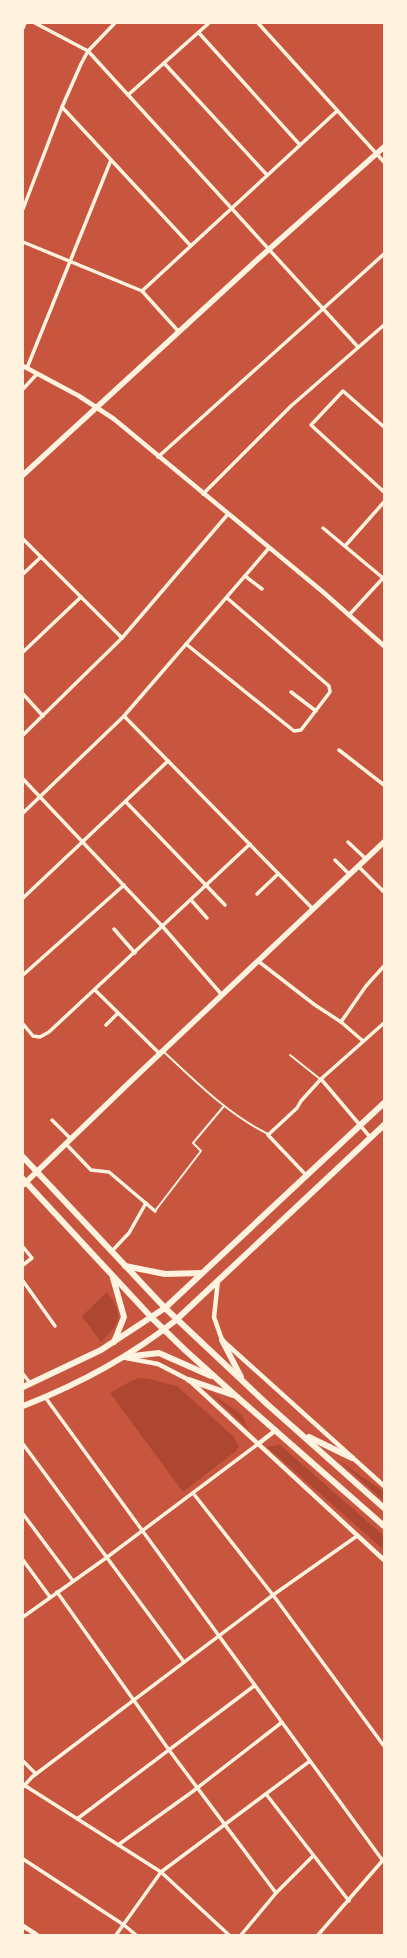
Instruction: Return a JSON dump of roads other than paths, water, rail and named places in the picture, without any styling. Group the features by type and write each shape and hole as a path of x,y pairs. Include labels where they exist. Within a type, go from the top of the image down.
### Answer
{"main road":[{"path":"23,476 179,332 384,147"},
{"path":"384,842 37,1172 24,1182 164,1330 236,1396 384,1526"},
{"path":"23,1387 114,1342 165,1308 384,1103"},
{"path":"23,1406 44,1397 122,1357 164,1330 384,1125"},
{"path":"23,1157 176,1320 384,1508"},
{"path":"124,1266 165,1274 202,1273"},
{"path":"113,1277 124,1317 114,1342"},
{"path":"222,1340 244,1382"},
{"path":"122,1357 159,1353 217,1379"},
{"path":"189,1380 236,1396"},
{"path":"301,1434 352,1458"}],"street":[{"path":"23,28 25,23"},
{"path":"35,23 88,51 358,347"},
{"path":"23,209 62,107 88,51 114,23"},
{"path":"128,96 209,23"},
{"path":"258,23 384,162"},
{"path":"199,32 300,145"},
{"path":"164,63 267,175"},
{"path":"62,107 190,245"},
{"path":"142,291 230,208 337,111"},
{"path":"111,160 25,367 98,407 269,548 384,646"},
{"path":"23,242 142,291 179,332"},
{"path":"158,457 384,254"},
{"path":"203,494 291,406 384,325"},
{"path":"23,389 37,374"},
{"path":"384,427 343,392 311,425 384,492"},
{"path":"345,546 384,502"},
{"path":"23,734 122,638 228,514"},
{"path":"323,528 384,578 349,615"},
{"path":"23,539 122,638"},
{"path":"23,813 124,716 269,548"},
{"path":"23,574 42,558"},
{"path":"245,576 262,589"},
{"path":"23,652 81,597"},
{"path":"186,644 294,731 301,730 330,692 329,686 227,598"},
{"path":"292,692 316,712"},
{"path":"23,694 43,716"},
{"path":"124,716 313,909"},
{"path":"339,750 384,785"},
{"path":"23,898 168,761"},
{"path":"23,780 163,926 222,995"},
{"path":"126,802 225,905"},
{"path":"348,842 366,859"},
{"path":"23,1024 33,1036 40,1037 49,1032 250,844"},
{"path":"335,860 349,874"},
{"path":"358,866 384,892"},
{"path":"257,894 278,874"},
{"path":"23,975 124,885"},
{"path":"191,900 207,918"},
{"path":"114,930 135,953"},
{"path":"258,961 315,1005 341,1022 363,1041"},
{"path":"341,1022 366,986 384,966"},
{"path":"95,990 161,1053"},
{"path":"106,1025 118,1013"},
{"path":"306,1175 268,1135 297,1108 321,1079 384,1022"},
{"path":"321,1079 370,1137"},
{"path":"52,1120 71,1139"},
{"path":"66,1144 91,1170 109,1172 155,1211"},
{"path":"111,1252 129,1233 146,1203"},
{"path":"23,1246 32,1258 23,1265"},
{"path":"218,1279 214,1317 222,1340 384,1486"},
{"path":"23,1281 55,1326"},
{"path":"122,1357 158,1364 189,1380 384,1560"},
{"path":"23,1374 31,1384"},
{"path":"44,1397 281,1723 383,1860 318,1935"},
{"path":"23,1617 50,1596 106,1558 276,1430"},
{"path":"23,1444 184,1662"},
{"path":"193,1492 273,1595 384,1746"},
{"path":"23,1514 73,1581"},
{"path":"230,1935 161,1872 24,1786 36,1774 273,1595 357,1536"},
{"path":"23,1560 50,1596"},
{"path":"57,1592 169,1750 276,1893"},
{"path":"77,1819 254,1686"},
{"path":"118,1845 197,1788 281,1723"},
{"path":"23,1761 36,1774"},
{"path":"116,1935 161,1872 310,1761"},
{"path":"266,1794 349,1901"},
{"path":"242,1935 276,1893 313,1856"},
{"path":"23,1860 124,1925 136,1935"},
{"path":"23,1926 37,1935"}],"lane":[{"path":"161,1053 250,1126 268,1135"},
{"path":"290,1055 321,1079"},
{"path":"155,1211 200,1151 193,1143 224,1106"}]}
